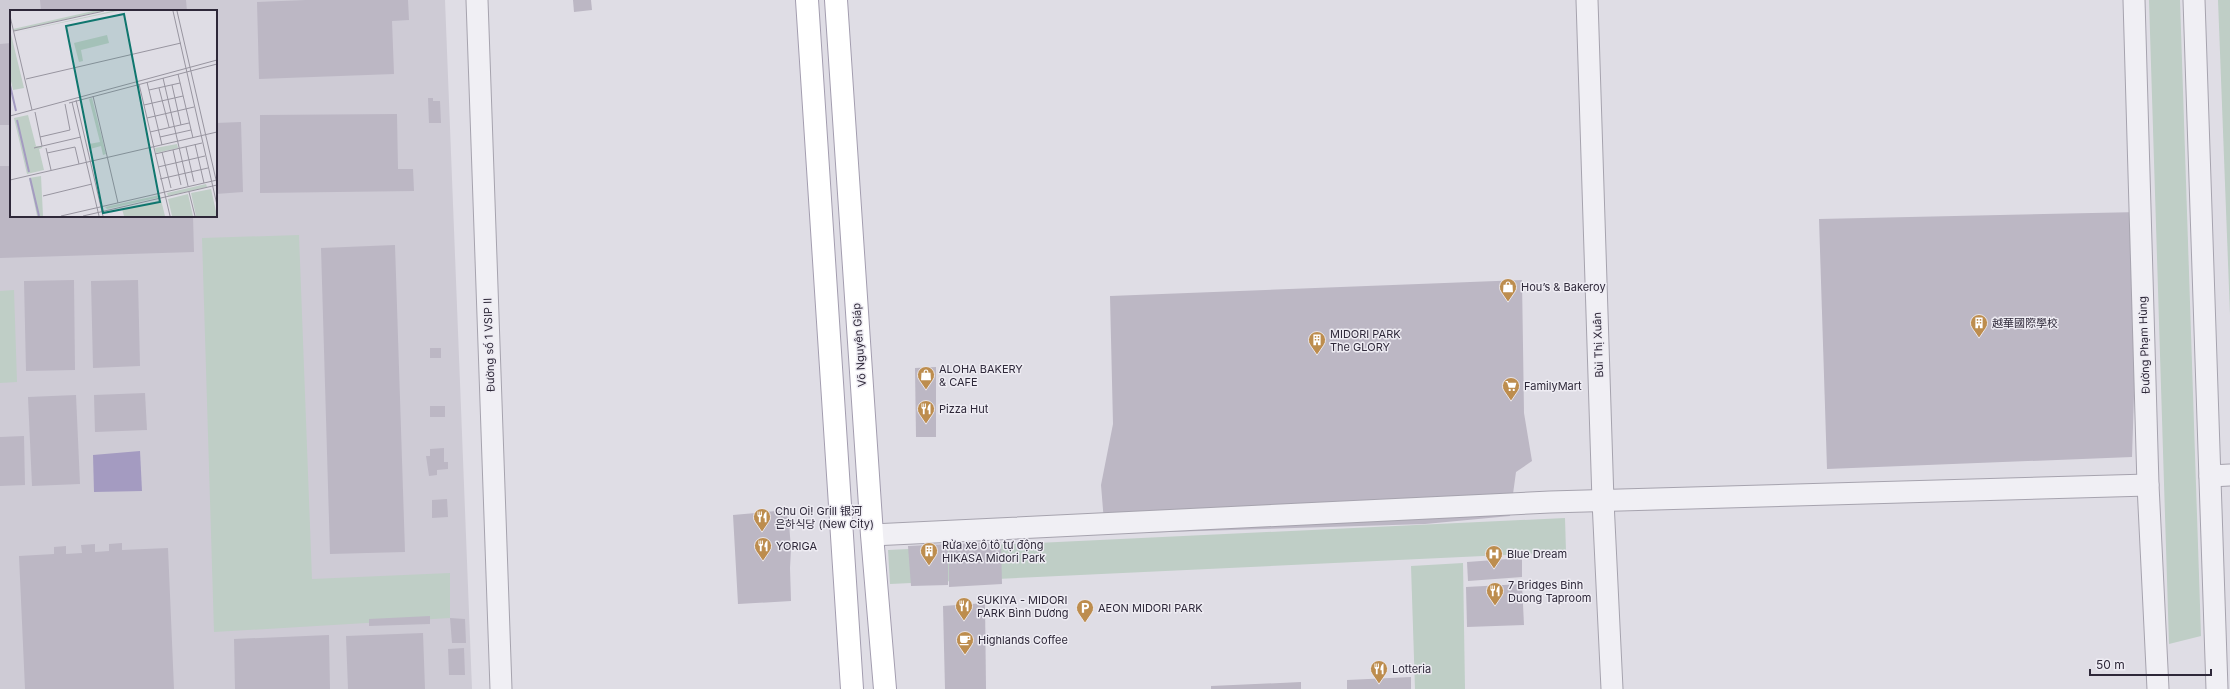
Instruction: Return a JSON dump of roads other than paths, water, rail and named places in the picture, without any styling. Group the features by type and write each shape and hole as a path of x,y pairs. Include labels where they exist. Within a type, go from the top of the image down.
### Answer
{"main road":[{"path":"807,0 852,689"},
{"name":"Võ Nguyên Giáp","path":"836,0 872,535 884,689"}],"street":[{"name":"Đường số 1 VSIP II","path":"477,0 501,689"},
{"name":"Bùi Thị Xuân","path":"1587,0 1603,501 1612,689"},
{"name":"Đường Phạm Hùng","path":"2134,0 2148,485 2158,689"},
{"path":"2194,0 2220,476 2217,689"},
{"path":"872,535 1603,501 2148,485"}],"place":[{"name":"Hou’s & Bakeroy","path":"1508,302"},
{"name":"越華國際學校","path":"1979,338"},
{"name":"MIDORI PARK The GLORY","path":"1317,355"},
{"name":"ALOHA BAKERY & CAFE","path":"926,390"},
{"name":"FamilyMart","path":"1511,401"},
{"name":"Pizza Hut","path":"926,424"},
{"name":"Chu Oi! Grill 银河 은하식당 (New City)","path":"762,532"},
{"name":"YORIGA","path":"763,561"},
{"name":"Rửa xe ô tô tự động HIKASA Midori Park","path":"929,566"},
{"name":"Blue Dream","path":"1494,569"},
{"name":"7 Bridges Binh Duong Taproom","path":"1495,606"},
{"name":"SUKIYA - MIDORI PARK Bình Dương","path":"964,621"},
{"name":"AEON MIDORI PARK","path":"1085,623"},
{"name":"Highlands Coffee","path":"965,655"},
{"name":"Lotteria","path":"1379,684"}]}
